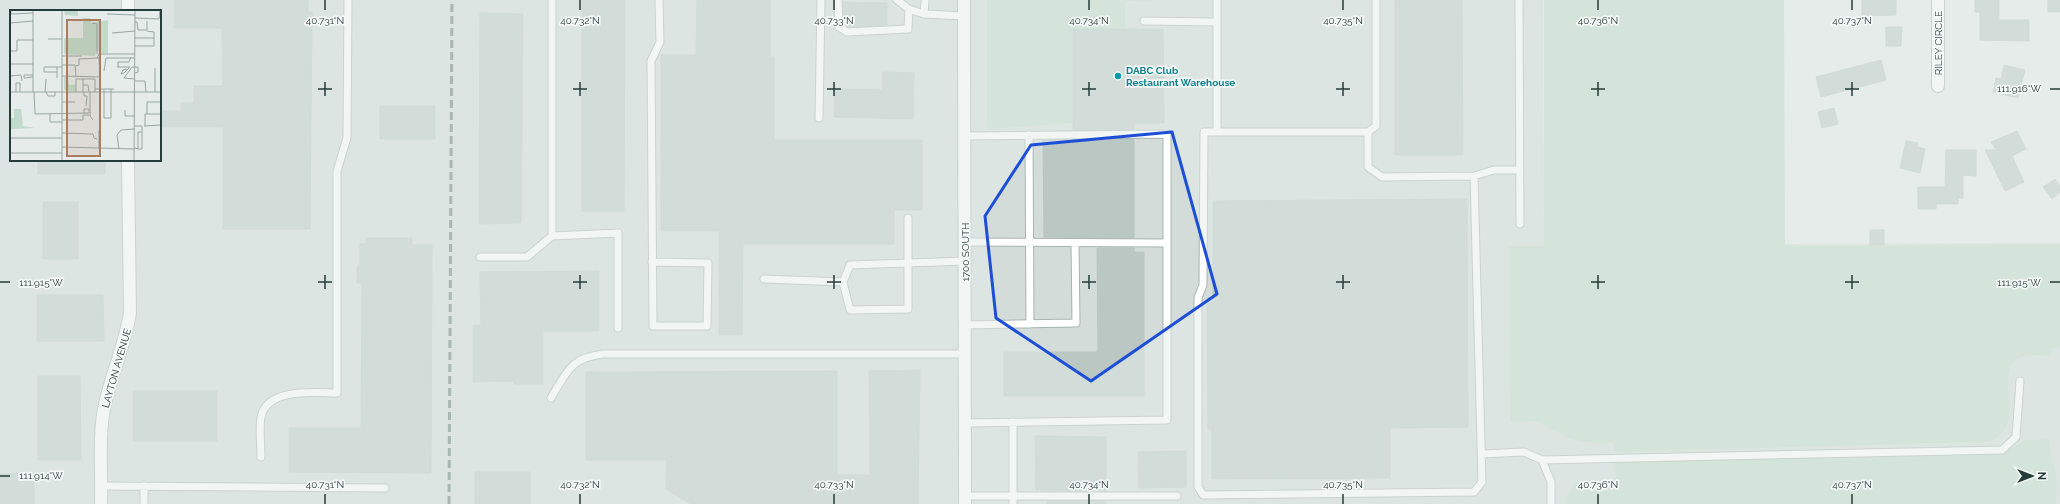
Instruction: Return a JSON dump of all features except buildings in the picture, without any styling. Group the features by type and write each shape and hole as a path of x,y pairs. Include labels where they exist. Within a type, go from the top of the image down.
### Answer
{"street":[{"name":"1700 SOUTH","path":"964,0 965,500"},
{"name":"RILEY CIRCLE","path":"1938,0 1938,86"},
{"name":"LAYTON AVENUE","path":"101,504 103,411 127,331 130,313 128,161"}],"lane":[{"path":"262,457 261,416 273,401 288,394 337,394 337,171 347,138 348,0"},
{"path":"552,0 552,236"},
{"path":"652,262 708,263 707,326 653,326 652,262 651,61 660,42 659,0"},
{"path":"819,118 821,0"},
{"path":"838,0 839,27 847,32 908,29 909,9"},
{"path":"897,0 909,9 924,14 964,16"},
{"path":"924,14 925,0"},
{"path":"1217,0 1217,132"},
{"path":"1376,0 1376,126 1368,132 1204,132 1203,285 1198,298 1198,487 1203,495 1474,492 1482,482 1474,176"},
{"path":"1519,0 1520,224"},
{"path":"1144,21 1216,22"},
{"path":"1368,132 1368,167 1382,177 1474,176 1494,170 1520,170"},
{"path":"965,136 1167,134 1167,420 965,423"},
{"path":"1029,135 1030,324"},
{"path":"908,218 908,263 908,308 850,310 843,282 850,265 908,263 965,261"},
{"path":"480,257 527,257 552,236 618,233 618,328"},
{"path":"965,242 1167,243"},
{"path":"965,325 1076,323 1075,243"},
{"path":"764,279 843,282"},
{"path":"551,398 573,364 587,356 603,354 965,354"},
{"path":"1482,454 1524,452 1542,460 2002,450 2016,437 2020,381"},
{"path":"1013,422 1013,500"},
{"path":"1542,460 1551,482 1551,504"},
{"path":"101,486 385,488"},
{"path":"144,486 144,504"},
{"path":"965,500 1178,496"}],"highlighted area":[{"path":"1172,132 1217,294 1091,381 996,318 985,216 1031,145"}],"shaded area":[{"path":"0,0 1543,0 1544,245 2060,243 2060,504 0,504"}],"green space":[{"path":"987,0 1196,0 1125,1 1125,29 1073,29 1073,123 991,129 987,127"},
{"path":"1544,0 1784,0 1785,246 2060,245 2060,348 2052,348 2051,356 2020,357 2011,366 2008,376 2010,414 2007,426 2000,435 1987,442 1614,452 1613,443 1586,442 1570,439 1536,421 1510,422 1509,246 1544,246"},
{"path":"2049,439 2057,481 2056,504 1565,504 1566,497 1574,484 1582,481 1615,480 1614,461 1989,455 2003,454 2024,440"}],"railway":[{"path":"449,504 452,0"}],"place":[{"name":"DABC Club Restaurant Warehouse","path":"1118,76"}]}
